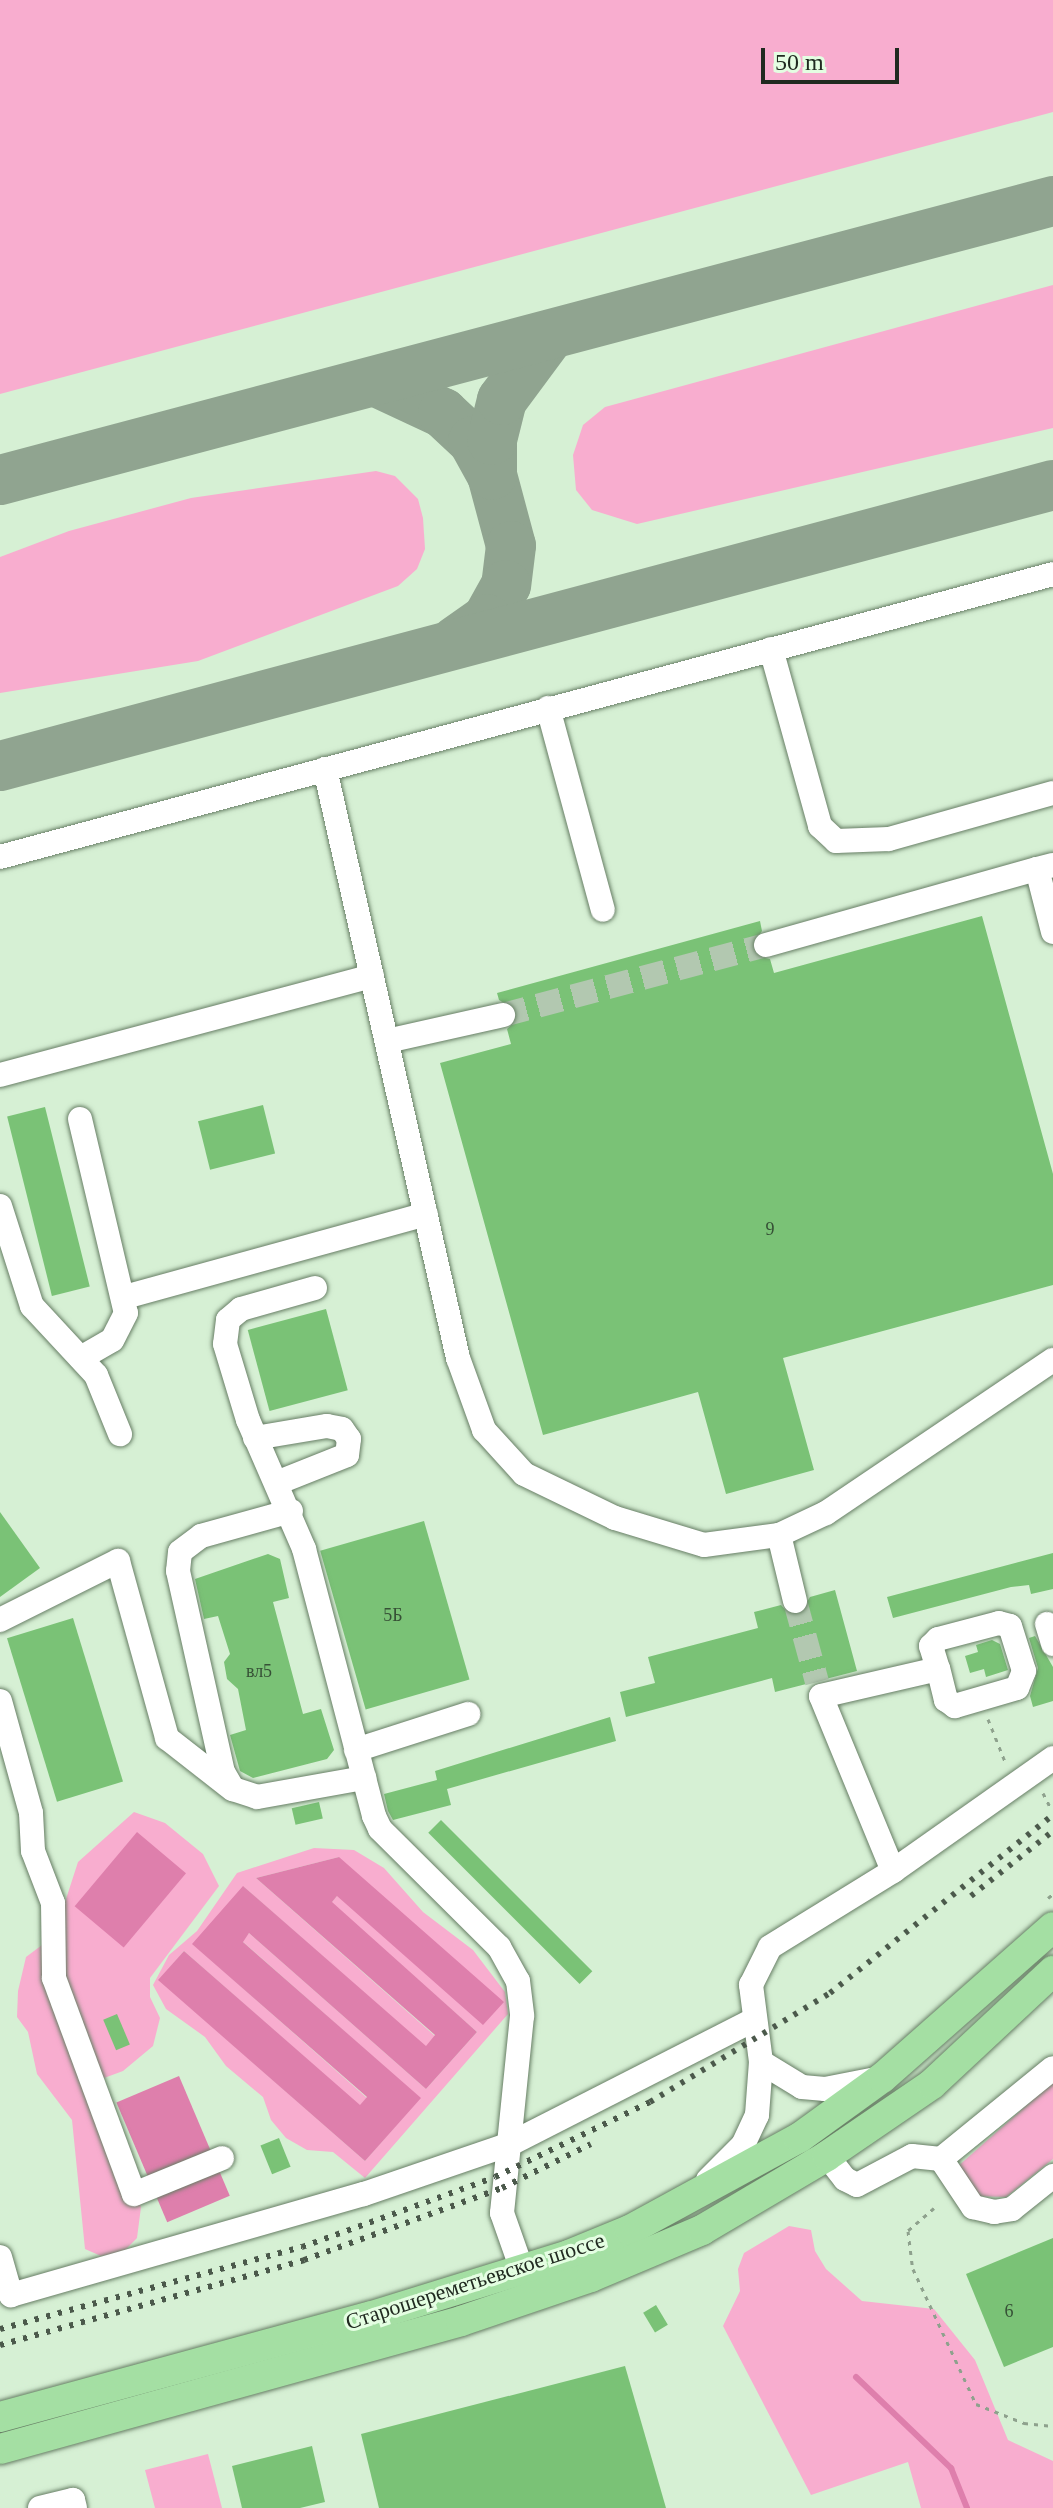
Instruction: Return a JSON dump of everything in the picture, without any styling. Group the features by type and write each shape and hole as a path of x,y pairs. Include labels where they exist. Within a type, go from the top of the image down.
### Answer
{"main road":[{"name":"Старошереметьевское шоссе","path":"0,2417 372,2316 521,2267 569,2255 686,2201 799,2138 882,2078 1053,1927"},
{"name":"Старошереметьевское шоссе","path":"0,2449 397,2340 562,2288 702,2230 827,2156 932,2084 1053,1971"}],"lane":[{"path":"0,857 1053,574"},
{"path":"771,649 820,826 836,841 889,839 1053,793"},
{"path":"548,708 603,910"},
{"path":"325,769 458,1358 484,1430 524,1474 615,1518 704,1545 779,1535 826,1513 1053,1360"},
{"path":"766,945 1045,867 1053,932"},
{"path":"0,1075 372,976"},
{"path":"387,1041 503,1015"},
{"path":"80,1119 125,1297 126,1313 112,1340 81,1358"},
{"path":"0,1206 32,1306 96,1375 120,1434"},
{"path":"125,1297 426,1214"},
{"path":"315,1288 241,1309 228,1320 225,1344 255,1438 291,1511 380,1829 499,1947 518,1981 522,2016 502,2213 521,2267"},
{"path":"255,1438 327,1426 342,1429 349,1439 347,1455 279,1482"},
{"path":"233,1789 220,1757 178,1559 189,1542 201,1536 291,1511"},
{"path":"779,1535 795,1601"},
{"path":"0,1620 118,1561 167,1738 244,1796 273,1797 364,1778"},
{"path":"999,1623 1010,1626 1024,1671 1017,1688 955,1706 946,1700 938,1669 931,1646 938,1639 999,1623"},
{"path":"893,1871 819,1689 938,1669"},
{"path":"0,1701 31,1813 33,1851 53,1903 54,1978 134,2194 222,2158"},
{"path":"356,1750 468,1714"},
{"path":"686,2201 751,2132 761,2062 753,2020 751,1985 770,1947 893,1871 1053,1758"},
{"path":"0,2257 6,2292 364,2194 510,2144 753,2020"},
{"path":"761,2062 802,2087 825,2089 882,2078"},
{"path":"827,2156 845,2179 857,2185 912,2156 941,2159 1053,2068"},
{"path":"941,2159 973,2207 994,2212 1012,2209 1053,2176"},
{"path":"40,2508 73,2500 75,2508"}],"path":[{"path":"981,1699 1007,1767 1026,1780"},
{"path":"1048,1898 1053,1894"},
{"path":"934,2208 908,2231 913,2269 976,2404 1024,2423 1053,2426"}],"shaded area":[{"path":"0,0 1053,0 1053,112 0,394"},
{"path":"1053,285 1053,428 637,524 592,510 576,490 573,455 583,425 605,407"},
{"path":"376,471 395,476 418,499 423,518 425,549 417,569 398,586 198,661 0,693 0,557 69,531 191,498"},
{"path":"134,1812 165,1823 203,1854 219,1886 150,1978 150,1997 160,2018 153,2046 123,2071 96,2081 141,2207 137,2238 123,2252 101,2256 85,2249 72,2120 37,2074 28,2032 17,2017 18,1991 26,1957 54,1936 78,1862"},
{"path":"137,1832 186,1873 124,1947 75,1906"},
{"path":"314,1848 354,1850 384,1868 423,1912 473,1950 505,1992 508,2014 365,2178 333,2152 307,2150 286,2138 271,2120 263,2097 226,2066 205,2037 166,2009 153,1985 169,1955 197,1931 237,1873","holes":["339,1857 337,1896 331,1903 477,2032 426,2089 249,1933 242,1941 420,2098 365,2161 159,1980 184,1951 360,2106 367,2098 193,1944 244,1887 426,2047 435,2036 256,1878"]},
{"path":"339,1857 504,2002 483,2025 337,1896 332,1902 477,2032 426,2089 249,1933 243,1942 421,2098 365,2161 158,1980 184,1951 360,2105 367,2097 192,1944 243,1886 426,2046 435,2035 256,1878"},
{"path":"179,2076 230,2196 167,2222 116,2103"},
{"path":"1053,2082 1053,2159 1006,2197 970,2196 956,2168"},
{"path":"789,2226 811,2230 815,2251 826,2269 862,2301 934,2309 975,2360 1008,2440 1053,2461 1053,2508 921,2508 908,2462 811,2495 723,2326 740,2291 738,2269 744,2253"},
{"path":"208,2454 222,2508 155,2508 145,2470"}],"building":[{"path":"982,916 1053,1174 1053,1285 783,1358 814,1470 726,1494 698,1392 543,1435 440,1063 511,1044 507,1029 517,1020 517,1011 499,1000 497,993 760,921 762,931 751,948 756,956 770,959 774,973"},
{"path":"263,1105 275,1154 210,1170 198,1121"},
{"path":"45,1107 90,1287 52,1296 7,1116"},
{"path":"326,1309 348,1390 270,1411 248,1330"},
{"path":"0,1512 40,1568 0,1597"},
{"path":"424,1521 469,1680 366,1709 320,1551"},
{"path":"1053,1553 1053,1589 1031,1594 1029,1585 1011,1587 893,1618 887,1597"},
{"path":"268,1554 280,1559 289,1598 273,1602 303,1714 321,1709 334,1750 327,1759 253,1778 240,1771 230,1735 246,1730 238,1689 227,1679 224,1662 230,1654 218,1616 204,1619 195,1579"},
{"path":"835,1590 857,1671 775,1692 772,1678 626,1717 620,1692 655,1683 648,1657 758,1628 754,1612 781,1605 790,1615 799,1615 810,1597"},
{"path":"73,1618 123,1782 57,1802 7,1638"},
{"path":"1035,1636 1053,1667 1053,1701 1033,1707 1030,1696 1038,1668 1029,1638"},
{"path":"992,1640 1000,1644 1008,1670 986,1677 984,1669 970,1673 965,1656 978,1652 976,1645"},
{"path":"610,1717 616,1741 447,1789 451,1805 393,1820 388,1811 384,1794 437,1780 435,1771"},
{"path":"319,1802 323,1819 296,1825 292,1808"},
{"path":"441,1820 592,1971 580,1984 428,1833"},
{"path":"117,2014 130,2044 116,2050 103,2020"},
{"path":"279,2138 291,2167 272,2174 260,2145"},
{"path":"1053,2238 1053,2347 1004,2367 966,2274"},
{"path":"656,2305 668,2325 655,2332 643,2313"},
{"path":"625,2366 666,2508 379,2508 361,2434"},
{"path":"312,2446 325,2502 300,2508 242,2508 232,2466"}],"waterway":[{"path":"856,2377 951,2468 967,2508"}],"taxiway":[{"path":"0,480 1053,201"},
{"path":"492,475 492,440 502,400 548,338"},
{"path":"379,383 443,413 473,441 492,475 511,546 506,585 487,619 455,641"},
{"path":"0,766 1053,485"}],"tunnel":[{"path":"503,1015 766,945"},
{"path":"795,1601 817,1682"}],"railway":[{"path":"0,2329 302,2247 495,2177 650,2102 830,1993 1053,1815"},
{"path":"971,1896 1053,1831"},
{"path":"0,2345 304,2260 502,2188 591,2144"}]}
